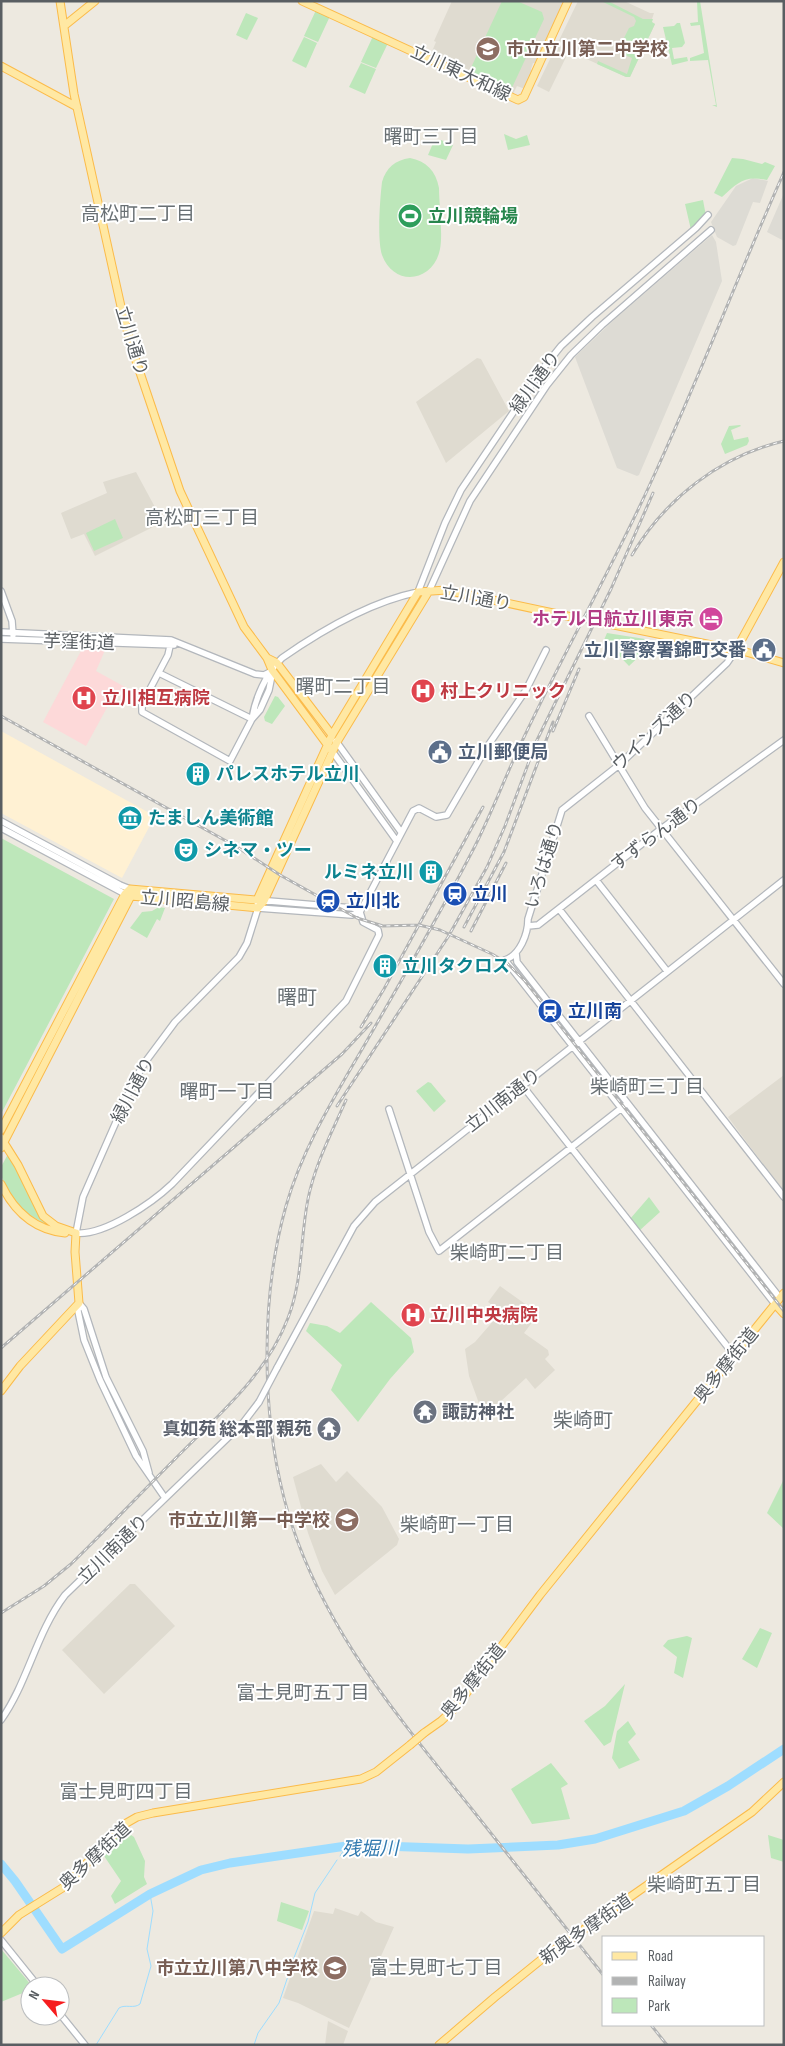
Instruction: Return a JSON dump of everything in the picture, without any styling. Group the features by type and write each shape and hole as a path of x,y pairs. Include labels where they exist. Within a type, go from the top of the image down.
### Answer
{"main road":[{"name":"立川通り","path":"60,1 77,107 122,311 133,352 172,472 244,627 268,658"},
{"path":"64,26 94,1"},
{"name":"立川東大和線","path":"302,1 518,100 524,97 568,1"},
{"path":"1,66 77,107"},
{"path":"736,650 784,562"},
{"path":"260,903 336,742 429,590"},
{"name":"立川通り","path":"418,592 446,590 572,617"},
{"path":"260,903 327,744 418,592"},
{"path":"604,623 763,656 784,664"},
{"path":"268,658 277,663 332,735"},
{"path":"268,658 272,670 332,751"},
{"name":"立川昭島線","path":"129,893 260,903"},
{"name":"立川昭島線","path":"1,1130 129,893"},
{"name":"立川昭島線","path":"2,1143 129,893"},
{"path":"2,1143 18,1165 43,1216 53,1225 76,1232"},
{"path":"2,1187 16,1208 31,1221 58,1232 76,1232"},
{"name":"緑川通り","path":"76,1232 75,1252 79,1303"},
{"path":"781,1299 784,1314"},
{"name":"奥多摩街道","path":"1,1933 19,1915 64,1887 118,1829 132,1820 153,1813 361,1778 376,1772 441,1721 456,1707 540,1594 781,1299"},
{"path":"1,1391 20,1366 79,1303"},
{"name":"新奥多摩街道","path":"439,2045 533,1965 752,1812 784,1782"}],"street":[{"name":"緑川通り","path":"418,592 445,523 461,490 541,371 567,340 708,215"},
{"name":"緑川通り","path":"429,590 470,501 548,384 571,355 602,325 709,232 706,227 698,225"},
{"path":"1,591 12,621 13,640"},
{"name":"立川通り","path":"159,673 141,706 144,714 230,760 252,719 254,707 277,663 309,640 372,606 418,592"},
{"name":"芋窪街道","path":"1,632 156,642"},
{"name":"芋窪街道","path":"1,640 156,642"},
{"path":"156,642 193,648 255,674 264,675 272,670"},
{"path":"171,643 168,655 159,673 252,719"},
{"path":"76,1232 93,1231 152,1202 346,1001 379,935 378,930 360,919 360,912 396,840 417,808 436,817 447,815 485,750 526,690 546,650"},
{"name":"ウインズ通り","path":"566,806 619,765 727,663 736,650"},
{"path":"589,716 645,808 783,983"},
{"path":"332,735 401,832"},
{"name":"すずらん通り","path":"528,926 538,925 661,829 784,740"},
{"path":"332,751 396,840"},
{"name":"いろは通り","path":"528,926 528,919 560,813 566,806"},
{"path":"1,821 129,893"},
{"path":"1,828 129,893"},
{"path":"596,880 668,971"},
{"name":"立川南通り","path":"1,1720 14,1698 45,1627 58,1604 73,1586 243,1423 259,1402 358,1221 375,1202 578,1040 784,880"},
{"name":"緑川通り","path":"76,1232 85,1191 134,1081 146,1061 175,1022 240,957 260,903"},
{"path":"260,903 353,908 360,912"},
{"path":"260,903 352,915 360,912"},
{"path":"558,909 784,1197"},
{"path":"505,960 516,953 528,926"},
{"path":"505,960 511,954 528,926"},
{"path":"516,953 517,962 781,1299"},
{"path":"505,960 571,1046 781,1299"},
{"path":"522,1085 734,1355"},
{"path":"389,1109 429,1232 439,1251 628,1103"},
{"name":"緑川通り","path":"79,1303 84,1308 106,1377 144,1451 150,1477 165,1498"},
{"path":"1,1940 30,1976"},
{"path":"70,2026 85,2045"}],"shaded area":[{"name":"市立立川第二中学校","path":"452,1 565,1 536,63 533,63 525,89 517,86 513,94 430,56 436,42 434,41"},
{"path":"578,1 624,1 654,13 651,22 655,24 630,77 626,77 569,51 549,92 537,86"},
{"path":"753,178 768,181 760,203 753,202 736,245 733,246 717,237 711,222 736,186"},
{"path":"784,193 784,241 767,232"},
{"path":"712,235 716,242 722,281 637,476 617,468 575,357 615,319"},
{"path":"477,358 481,359 509,411 446,463 416,402"},
{"path":"136,472 163,522 95,556 84,534 71,539 61,513 107,493 103,482"},
{"name":"立川相互病院","path":"82,649 105,650 96,671 134,692 142,692 136,704 115,693 86,746 43,722"},
{"path":"1,731 155,816 122,878 1,813"},
{"path":"784,1075 784,1192 728,1117"},
{"path":"500,1286 535,1311 537,1316 524,1333 548,1350 549,1355 545,1359 555,1370 535,1389 526,1378 484,1417 469,1376 465,1349 475,1342 501,1312 488,1302"},
{"name":"市立立川第一中学校","path":"321,1464 336,1482 347,1471 382,1507 399,1539 397,1545 335,1595 322,1571 308,1533 293,1477"},
{"path":"130,1584 135,1584 175,1626 104,1694 62,1650"},
{"name":"市立立川第八中学校","path":"335,1908 358,1916 361,1911 376,1922 394,1927 349,2028 298,2003 283,1998 314,1911 333,1914"},
{"path":"328,2021 348,2031 343,2045 325,2045"}],"green space":[{"path":"502,1 517,1 542,12 544,19 510,92 469,72"},
{"path":"601,1 608,1 643,19 653,19 652,22 655,24 630,77 597,64 598,61 627,74 632,58 617,52 629,28 634,26 636,21 634,17"},
{"path":"697,1 700,1 717,107 712,105 716,105 708,60 690,61 690,58 704,53 700,25 691,26 690,23 698,22"},
{"path":"317,8 331,14 318,42 304,36"},
{"path":"246,13 258,18 247,40 236,35"},
{"path":"680,23 685,43 682,47 672,48 674,59 687,57 688,61 672,65 663,27 674,26"},
{"path":"374,34 389,41 376,68 361,62"},
{"path":"304,37 317,43 306,68 292,61"},
{"path":"361,63 376,69 365,94 349,87"},
{"path":"504,134 516,139 527,135 530,145 508,150"},
{"path":"441,140 453,145 446,160 428,155 434,141 439,143"},
{"name":"立川競輪場","path":"410,158 425,164 433,172 438,182 441,228 441,243 436,260 422,274 413,277 395,273 388,266 380,248 379,230 380,198 384,177 396,163"},
{"path":"732,158 762,164 765,162 775,166 767,180 747,179 733,187 722,197 714,193"},
{"path":"703,200 706,216 691,230 685,204"},
{"path":"740,425 731,430 734,440 748,437 747,445 725,454 721,444 729,426"},
{"path":"115,519 123,538 94,551 86,533"},
{"path":"607,633 645,639 644,646 647,649 629,666 604,640"},
{"path":"275,696 285,706 272,724 265,721 264,717"},
{"path":"1,838 114,899 1,1114"},
{"path":"159,907 165,908 160,921 157,919 147,938 130,928 142,912 152,911"},
{"path":"428,1082 446,1101 434,1112 416,1091"},
{"path":"8,1154 44,1221 54,1229 26,1213 12,1197 1,1176 1,1167"},
{"path":"649,1197 660,1212 639,1231 630,1219"},
{"path":"371,1302 411,1338 414,1352 390,1379 358,1422 331,1390 342,1365 306,1331 310,1323 327,1326 340,1333"},
{"path":"784,1479 784,1529 767,1513"},
{"path":"760,1628 772,1633 757,1668 742,1659"},
{"path":"687,1636 692,1638 683,1678 674,1673 677,1657 663,1646 668,1640"},
{"path":"625,1684 611,1742 604,1746 584,1721 605,1706"},
{"path":"628,1721 636,1734 628,1742 640,1760 619,1769 612,1758 617,1731"},
{"path":"551,1763 568,1784 561,1788 570,1819 532,1824 511,1789"},
{"path":"131,1835 134,1837 145,1861 144,1877 147,1884 115,1904 111,1896 121,1881 102,1853 116,1838"},
{"path":"768,1835 784,1840 784,1862 771,1858"},
{"path":"281,1902 309,1911 302,1930 277,1921"},
{"path":"1,1949 24,1976 20,1976 20,1994 1,2002"}],"waterway":[{"name":"残堀川","path":"1,1864 62,1949 150,1894 201,1870 230,1863 353,1845 468,1849 558,1845 595,1839 684,1811 728,1786 784,1749"},
{"path":"340,1856 346,1847"},
{"path":"254,2045 258,2033 279,2003 308,1922 315,1893 337,1860"},
{"path":"96,2045 119,2008 140,2004 151,1966 147,1949 153,1911 150,1894"}],"tunnel":[{"path":"572,617 604,623"}],"railway":[{"path":"602,1973 387,1700 337,1624 316,1584 298,1542 284,1498 276,1464 268,1390 268,1314 278,1240 286,1206 300,1165 329,1107 475,846 525,735 625,538 656,471 784,172"},
{"path":"632,555 645,535 661,516 696,483 738,457 784,441"},
{"path":"337,1106 448,937 487,867 505,826 537,740 611,589 653,493"},
{"path":"553,731 579,669"},
{"path":"1,716 237,847 280,875 357,918 383,926 419,925 440,930 507,963 525,981 784,1311"},
{"path":"464,927 504,852 553,722"},
{"path":"361,1027 384,989 483,807"},
{"path":"471,931 506,863"},
{"path":"1,1348 342,1054 371,1023"},
{"path":"1,1613 44,1586 71,1564 223,1411 254,1377 267,1358 279,1339 293,1304 299,1274 305,1214 311,1186 324,1148 346,1100"},
{"path":"652,2026 667,2045"}],"place":[{"name":"市立立川第二中学校","path":"488,49"},
{"name":"立川競輪場","path":"410,216"},
{"name":"ホテル日航立川東京","path":"711,619"},
{"name":"立川警察署錦町交番","path":"764,650"},
{"name":"村上クリニック","path":"423,691"},
{"name":"立川相互病院","path":"84,698"},
{"name":"立川郵便局","path":"440,752"},
{"name":"パレスホテル立川","path":"198,774"},
{"name":"たましん美術館","path":"130,818"},
{"name":"シネマ・ツー","path":"186,850"},
{"name":"ルミネ立川","path":"431,872"},
{"name":"立川","path":"455,894"},
{"name":"立川北","path":"328,901"},
{"name":"立川タクロス","path":"385,966"},
{"name":"立川南","path":"550,1011"},
{"name":"立川中央病院","path":"413,1315"},
{"name":"諏訪神社","path":"425,1412"},
{"name":"真如苑 総本部 親苑","path":"329,1429"},
{"name":"市立立川第一中学校","path":"347,1520"},
{"name":"市立立川第八中学校","path":"335,1968"}],"district":[{"name":"曙町三丁目","path":"431,136"},
{"name":"高松町二丁目","path":"138,213"},
{"name":"高松町三丁目","path":"202,517"},
{"name":"曙町二丁目","path":"343,686"},
{"name":"曙町","path":"297,997"},
{"name":"柴崎町三丁目","path":"647,1086"},
{"name":"曙町一丁目","path":"227,1091"},
{"name":"柴崎町二丁目","path":"507,1252"},
{"name":"柴崎町","path":"583,1420"},
{"name":"柴崎町一丁目","path":"457,1524"},
{"name":"富士見町五丁目","path":"303,1692"},
{"name":"富士見町四丁目","path":"126,1791"},
{"name":"柴崎町五丁目","path":"704,1884"},
{"name":"富士見町七丁目","path":"436,1967"}]}
